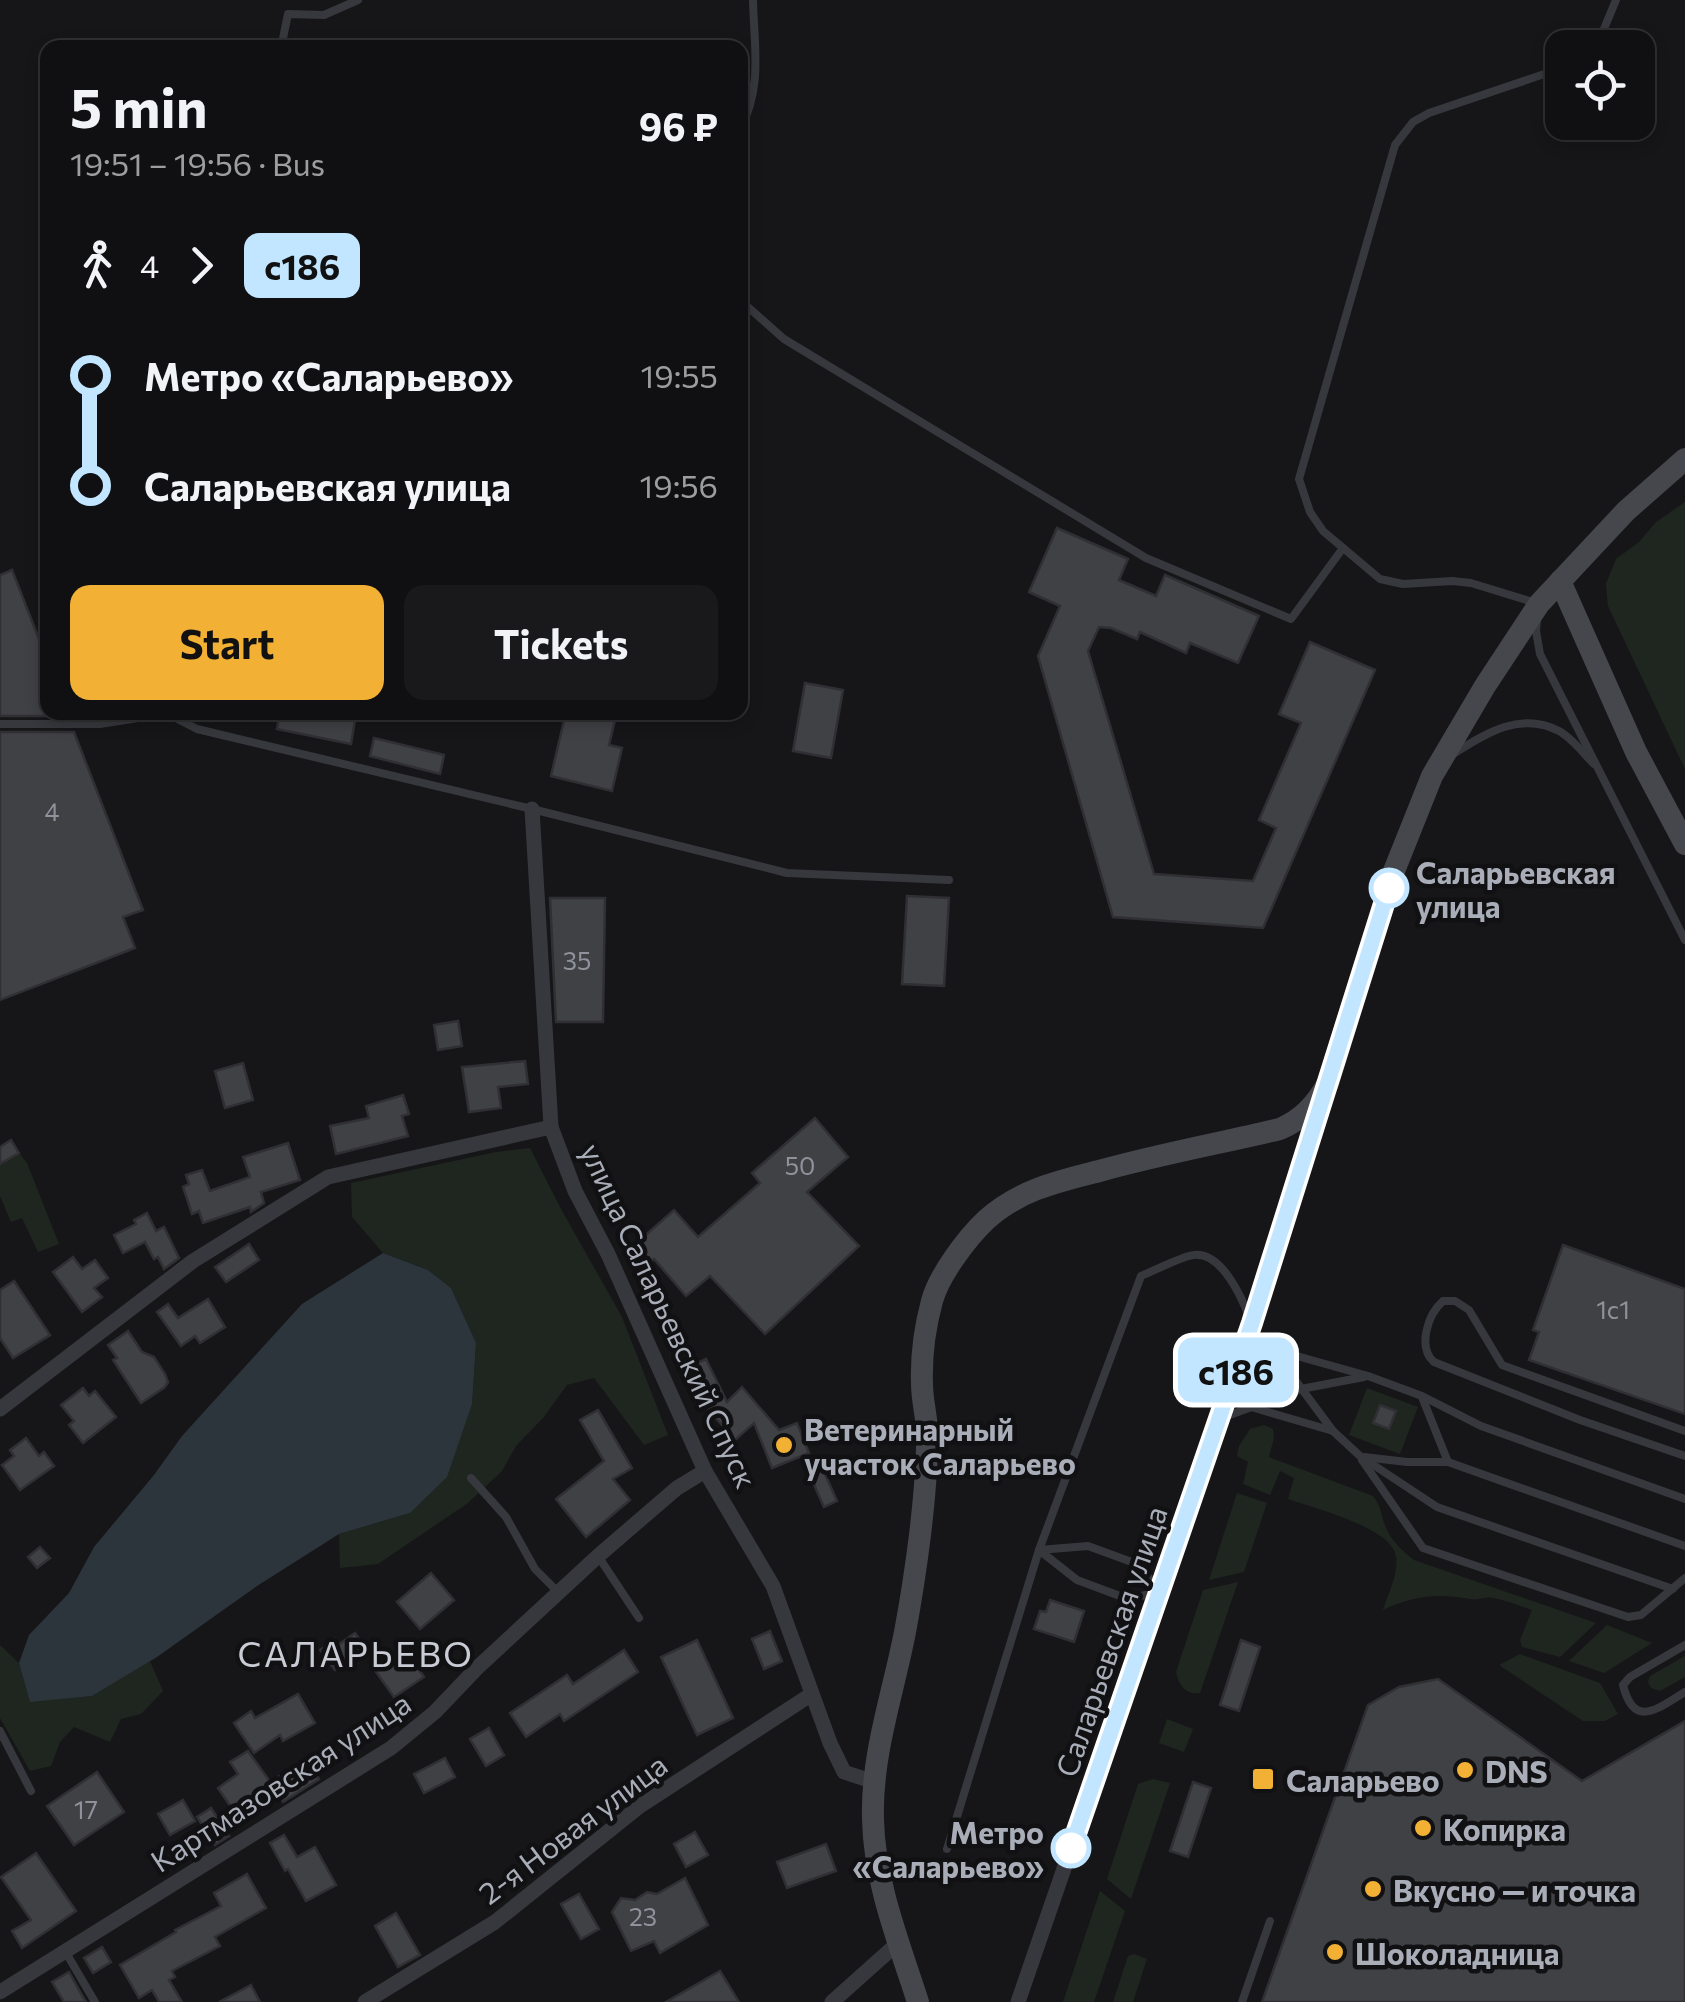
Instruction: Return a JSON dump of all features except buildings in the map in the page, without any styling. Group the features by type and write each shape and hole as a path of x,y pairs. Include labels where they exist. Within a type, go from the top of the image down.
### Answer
{"street":[{"name":"Саларьевская улица","path":"1018,2002 1251,1325 1394,871 1432,776 1539,604 1626,511 1685,459"},
{"path":"1560,580 1636,752 1685,844"},
{"name":"улица Саларьевский Спуск","path":"532,809 551,1127 576,1191 616,1271 704,1471 773,1586 830,1744 844,1772 874,1782"},
{"path":"918,2002 878,1865 872,1821 874,1782 905,1633 920,1534 927,1431 922,1383 924,1341 933,1297 950,1265 975,1232 1018,1196 1142,1159 1280,1129 1317,1103 1328,1083"},
{"path":"0,1409 193,1262 328,1177 551,1127"},
{"name":"Картмазовская улица","path":"0,1992 391,1748 435,1712 598,1556 677,1488 704,1471"},
{"name":"2-я Новая улица","path":"364,2002 496,1922 640,1806 812,1694"},
{"path":"832,2002 898,1943"}],"lane":[{"path":"283,40 288,14 324,15 358,0"},
{"path":"748,109 758,56 754,0"},
{"path":"1604,30 1616,0"},
{"path":"1545,74 1429,113 1413,122 1395,145 1300,479 1303,497 1316,523 1380,578 1403,584 1471,582 1539,604 1536,631 1540,654 1685,940"},
{"path":"748,307 784,339 1146,558 1291,620 1344,548"},
{"path":"0,724 100,724 123,720"},
{"path":"177,720 198,730 786,873 948,880"},
{"path":"1432,776 1453,754 1487,732 1510,724 1533,724 1558,731 1600,771"},
{"path":"948,1849 1039,1550 1140,1276 1195,1254 1210,1258 1224,1271 1242,1297 1251,1325 1333,1430 1360,1456 1437,1507 1673,1589"},
{"path":"1685,1430 1502,1366 1469,1310 1455,1301 1442,1301 1433,1310 1426,1350 1434,1362 1580,1420 1685,1456"},
{"path":"1272,1349 1368,1376 1422,1396 1481,1426 1685,1499"},
{"path":"1219,1419 1301,1389 1368,1376"},
{"path":"1422,1396 1448,1462"},
{"path":"1251,1407 1333,1430"},
{"path":"1360,1456 1448,1462 1685,1546"},
{"path":"1360,1456 1423,1548 1628,1617 1641,1615 1685,1578"},
{"path":"471,1478 506,1517 535,1569 558,1592"},
{"path":"1088,1546 1140,1565 1159,1592 1128,1599 1077,1580 1039,1550 1088,1546"},
{"path":"598,1556 640,1618"},
{"path":"1685,1645 1623,1685 1635,1710 1642,1714 1685,1692"},
{"path":"0,1731 31,1791"},
{"path":"1242,2002 1270,1921"},
{"path":"65,1950 95,2002"}],"shaded area":[{"path":"1685,502 1685,769 1608,606 1606,584 1616,559 1639,542 1656,522"},
{"path":"530,1148 622,1317 668,1435 644,1445 594,1378 567,1385 516,1446 502,1471 468,1503 378,1564 340,1568 339,1534 410,1513 472,1404 476,1344 451,1288 428,1270 383,1253 352,1217 351,1183"},
{"path":"19,1153 27,1163 59,1244 38,1252 22,1218 11,1222 0,1196 0,1164"},
{"path":"383,1253 428,1270 451,1288 476,1343 472,1404 447,1477 410,1513 339,1534 157,1657 92,1696 30,1702 19,1663 29,1635 69,1593 94,1547 182,1436 302,1304"},
{"path":"1367,1388 1418,1407 1400,1454 1349,1435"},
{"path":"1264,1425 1273,1429 1269,1457 1373,1496 1391,1537 1414,1560 1596,1623 1560,1657 1522,1647 1520,1640 1532,1610 1503,1600 1425,1597 1383,1610 1397,1563 1391,1546 1381,1536 1350,1520 1288,1499 1294,1478 1280,1471 1270,1495 1243,1484 1248,1462 1237,1456 1239,1446 1250,1429"},
{"path":"1237,1493 1267,1503 1244,1572 1209,1580"},
{"path":"1238,1582 1200,1693 1187,1691 1176,1672 1203,1590"},
{"path":"1607,1625 1652,1643 1604,1673 1569,1661"},
{"path":"0,1645 19,1663 30,1701 92,1696 150,1661 163,1691 141,1714 121,1719 110,1742 74,1727 60,1742 51,1766 30,1771 0,1718"},
{"path":"1520,1654 1600,1683 1618,1714 1605,1721 1583,1721 1499,1665"},
{"path":"1685,1656 1685,1677 1660,1691 1651,1688 1650,1676"},
{"path":"1167,1719 1193,1729 1184,1752 1159,1743"},
{"path":"1153,1779 1170,1783 1131,1899 1107,1879 1138,1784"},
{"path":"1100,1891 1125,1911 1094,2002 1063,2002"},
{"path":"1128,1956 1147,1959 1133,2002 1113,2002"}],"bus line":[{"name":"с186","path":"1071,1848 1252,1323 1389,888"}],"place":[{"name":"Саларьевская улица","path":"1389,888"},
{"name":"Ветеринарный участок Саларьево","path":"784,1445"},
{"name":"DNS","path":"1465,1770"},
{"name":"Саларьево","path":"1263,1779"},
{"name":"Копирка","path":"1423,1828"},
{"name":"Метро «Саларьево»","path":"1071,1848"},
{"name":"Вкусно — и точка","path":"1373,1889"},
{"name":"Шоколадница","path":"1335,1952"}],"district":[{"name":"САЛАРЬЕВО","path":"356,1652"}]}
